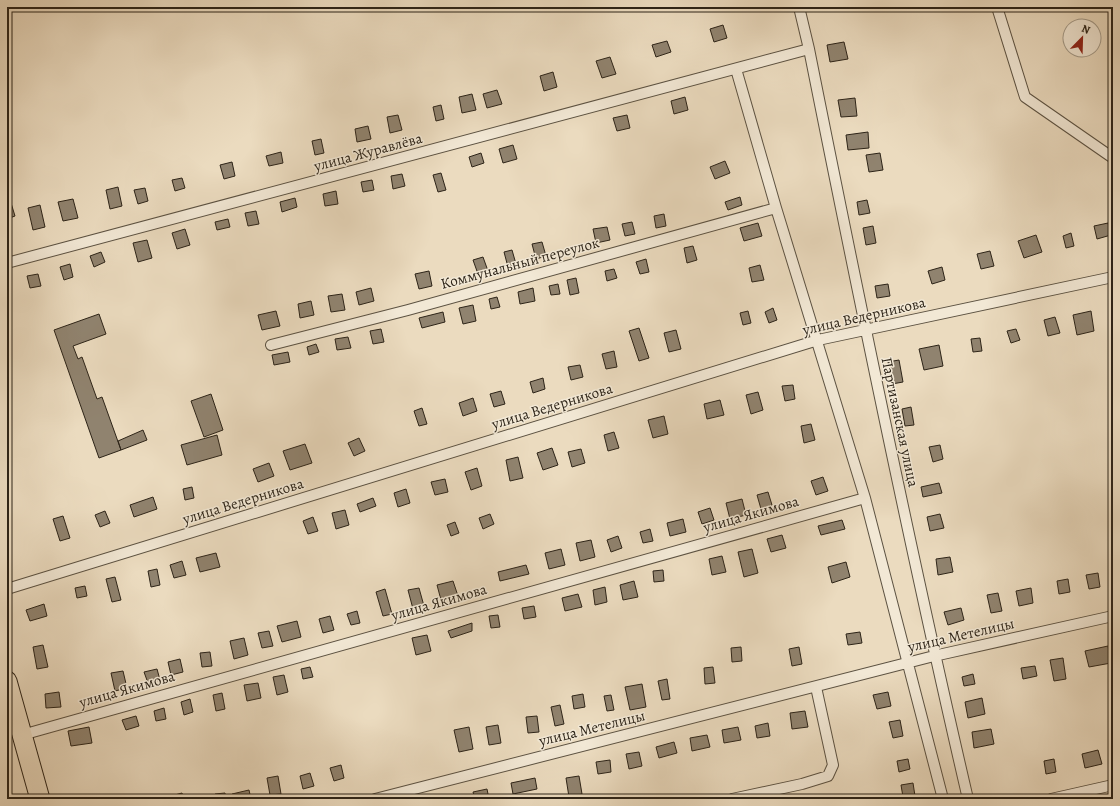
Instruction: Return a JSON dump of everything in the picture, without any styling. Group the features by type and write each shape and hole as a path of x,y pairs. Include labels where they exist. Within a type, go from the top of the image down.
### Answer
{"highway":[{"path":"7,681 40,799"}],"street":[{"name":"Партизанская улица","path":"799,7 809,49 865,330 934,656 968,799"},
{"path":"997,7 1025,97 1113,158"},
{"name":"улица Журавлёва","path":"7,263 809,49"},
{"path":"736,69 776,208 818,340 865,498 909,663 943,799"},
{"name":"Коммунальный переулок","path":"271,345 408,310 776,208"},
{"name":"улица Ведерникова","path":"7,589 818,340 1113,277"},
{"name":"улица Якимова","path":"22,735 865,498"},
{"name":"улица Метелицы","path":"375,799 934,656 1113,616"},
{"path":"732,799 802,784 828,776 833,765 816,687"},
{"path":"1051,799 1113,785"}],"building":[{"path":"723,25 727,38 714,42 710,29"},
{"path":"667,41 671,52 656,57 652,45"},
{"path":"844,42 848,59 830,62 827,45"},
{"path":"610,57 616,74 602,78 596,61"},
{"path":"553,72 557,87 544,91 540,76"},
{"path":"497,90 502,104 487,108 483,94"},
{"path":"472,94 476,110 462,113 459,97"},
{"path":"685,97 688,110 674,114 671,101"},
{"path":"855,98 857,116 841,117 838,100"},
{"path":"441,105 444,119 436,121 433,107"},
{"path":"398,115 402,130 390,133 387,117"},
{"path":"627,115 630,128 617,131 613,118"},
{"path":"368,126 371,139 357,142 355,129"},
{"path":"868,132 869,148 848,150 846,135"},
{"path":"321,139 324,153 315,155 312,141"},
{"path":"513,145 517,159 503,163 499,149"},
{"path":"281,152 283,163 269,166 266,156"},
{"path":"481,153 484,163 472,167 469,157"},
{"path":"880,153 883,170 869,172 866,155"},
{"path":"725,161 730,173 715,179 710,167"},
{"path":"232,162 235,176 224,179 220,165"},
{"path":"441,173 446,190 438,192 433,175"},
{"path":"402,174 405,186 393,189 391,176"},
{"path":"182,178 185,188 175,191 172,180"},
{"path":"372,180 374,190 363,192 361,182"},
{"path":"118,187 122,206 110,209 106,190"},
{"path":"145,188 148,201 138,204 134,190"},
{"path":"336,191 338,204 325,206 323,194"},
{"path":"740,197 742,205 728,210 725,202"},
{"path":"295,198 297,207 282,212 280,202"},
{"path":"73,199 78,218 63,221 58,202"},
{"path":"867,200 870,213 859,215 857,202"},
{"path":"11,203 15,216 7,219 7,204"},
{"path":"40,205 45,227 33,230 28,208"},
{"path":"256,211 259,224 248,226 245,213"},
{"path":"664,214 666,226 656,228 654,216"},
{"path":"228,219 230,227 217,230 215,222"},
{"path":"632,222 635,234 625,236 622,224"},
{"path":"758,223 762,236 744,241 740,228"},
{"path":"1108,223 1111,235 1097,239 1094,226"},
{"path":"873,226 876,243 866,245 863,228"},
{"path":"607,227 610,240 596,243 593,229"},
{"path":"185,229 190,245 177,249 172,233"},
{"path":"1071,233 1074,246 1066,248 1063,236"},
{"path":"1036,235 1042,252 1024,258 1018,241"},
{"path":"147,240 152,258 138,262 133,243"},
{"path":"542,242 546,256 536,259 532,244"},
{"path":"693,246 697,260 687,263 684,248"},
{"path":"512,250 516,264 508,267 504,252"},
{"path":"990,251 994,266 981,269 977,254"},
{"path":"101,252 105,262 94,267 90,256"},
{"path":"483,257 488,271 478,274 473,260"},
{"path":"646,259 649,272 640,274 636,262"},
{"path":"70,264 73,277 64,280 60,267"},
{"path":"760,265 764,280 752,282 749,268"},
{"path":"942,267 945,280 932,284 928,271"},
{"path":"614,269 617,278 607,281 605,271"},
{"path":"429,271 432,286 419,289 415,274"},
{"path":"38,274 41,286 30,288 27,276"},
{"path":"576,278 579,293 570,295 567,280"},
{"path":"558,284 560,294 551,295 549,286"},
{"path":"888,284 890,296 877,298 875,286"},
{"path":"371,288 374,301 359,305 356,292"},
{"path":"533,288 535,301 520,304 518,292"},
{"path":"342,294 345,310 331,312 328,296"},
{"path":"497,297 500,307 491,309 489,299"},
{"path":"311,301 314,315 300,318 298,304"},
{"path":"473,305 476,321 463,324 459,308"},
{"path":"773,308 777,320 769,323 765,312"},
{"path":"276,311 280,326 262,330 258,315"},
{"path":"748,311 751,323 743,325 740,313"},
{"path":"1091,311 1094,331 1077,335 1073,315"},
{"path":"443,312 445,322 422,328 419,318"},
{"path":"99,314 106,334 73,346 78,359 82,357 97,399 102,397 121,450 99,458 54,330"},
{"path":"1055,317 1060,333 1048,336 1044,320"},
{"path":"639,328 649,358 639,361 629,331"},
{"path":"381,329 384,342 373,344 370,331"},
{"path":"1016,329 1020,340 1011,343 1007,331"},
{"path":"676,330 681,349 669,352 664,333"},
{"path":"348,337 351,348 337,350 335,339"},
{"path":"980,338 982,351 973,352 971,339"},
{"path":"316,344 319,352 309,355 307,347"},
{"path":"939,345 943,366 924,370 919,349"},
{"path":"614,351 617,367 606,369 602,354"},
{"path":"288,352 290,362 274,365 272,355"},
{"path":"899,360 903,382 892,384 888,362"},
{"path":"580,365 583,377 571,380 568,367"},
{"path":"543,378 545,389 533,393 530,382"},
{"path":"793,385 795,399 785,401 782,386"},
{"path":"501,391 505,404 494,407 490,394"},
{"path":"758,392 763,410 751,414 746,395"},
{"path":"211,394 223,430 204,437 191,401"},
{"path":"473,398 477,411 463,416 459,403"},
{"path":"720,400 724,415 707,419 704,404"},
{"path":"911,407 914,425 905,426 902,409"},
{"path":"422,408 427,424 419,426 414,411"},
{"path":"664,416 668,434 653,438 648,420"},
{"path":"811,424 815,440 804,443 801,426"},
{"path":"143,430 147,440 121,450 118,441"},
{"path":"614,432 619,448 608,451 604,435"},
{"path":"217,435 222,455 187,465 181,445"},
{"path":"359,438 365,451 354,456 348,443"},
{"path":"305,444 312,463 290,470 283,451"},
{"path":"940,445 943,459 933,462 929,447"},
{"path":"552,448 558,465 543,470 537,453"},
{"path":"581,449 585,463 572,467 568,452"},
{"path":"518,457 523,478 510,481 506,460"},
{"path":"269,463 274,476 258,482 253,469"},
{"path":"477,468 482,486 471,490 465,472"},
{"path":"823,477 828,491 816,495 811,481"},
{"path":"445,479 448,492 435,495 431,482"},
{"path":"939,483 942,493 923,497 921,487"},
{"path":"192,487 194,498 185,500 183,489"},
{"path":"406,489 410,503 398,507 394,493"},
{"path":"768,492 772,505 761,509 757,495"},
{"path":"153,497 157,509 134,517 130,505"},
{"path":"373,498 376,506 360,512 357,504"},
{"path":"742,499 746,515 730,519 726,503"},
{"path":"710,508 714,520 702,524 698,512"},
{"path":"345,510 349,525 336,529 332,513"},
{"path":"105,511 110,523 100,527 95,515"},
{"path":"490,514 494,524 483,529 479,518"},
{"path":"940,514 944,528 930,531 927,517"},
{"path":"63,516 70,538 60,541 53,519"},
{"path":"313,517 318,531 308,534 303,521"},
{"path":"683,519 686,532 670,536 667,523"},
{"path":"842,520 845,529 821,535 818,526"},
{"path":"455,522 459,533 451,536 447,525"},
{"path":"650,529 653,541 643,543 640,532"},
{"path":"782,535 786,548 771,552 767,539"},
{"path":"618,536 622,548 611,552 607,540"},
{"path":"591,540 595,557 580,561 576,543"},
{"path":"561,549 565,565 549,569 545,553"},
{"path":"752,549 758,573 744,577 738,552"},
{"path":"216,553 220,567 200,572 196,558"},
{"path":"722,556 726,572 712,575 709,559"},
{"path":"950,557 953,572 938,575 936,559"},
{"path":"182,561 186,575 174,578 170,565"},
{"path":"846,562 850,577 832,583 828,567"},
{"path":"526,565 529,574 500,581 498,572"},
{"path":"157,569 160,585 151,587 148,571"},
{"path":"663,570 664,581 654,582 653,571"},
{"path":"1098,573 1100,587 1089,589 1086,575"},
{"path":"115,577 121,600 112,602 106,579"},
{"path":"1068,579 1070,592 1059,594 1057,581"},
{"path":"453,581 458,596 441,600 437,585"},
{"path":"634,581 638,597 623,600 620,585"},
{"path":"85,586 87,596 77,598 75,588"},
{"path":"605,587 607,602 595,605 593,590"},
{"path":"419,588 424,606 413,609 408,590"},
{"path":"1031,588 1033,603 1019,606 1016,591"},
{"path":"385,589 392,614 383,616 376,592"},
{"path":"998,593 1002,611 991,613 987,595"},
{"path":"578,594 582,607 565,611 562,598"},
{"path":"44,604 47,616 30,621 26,610"},
{"path":"534,606 536,617 524,619 522,608"},
{"path":"961,608 964,620 948,625 944,612"},
{"path":"357,611 360,623 351,625 347,614"},
{"path":"498,615 500,627 491,628 489,616"},
{"path":"330,616 334,630 323,633 319,619"},
{"path":"297,621 301,637 282,642 277,626"},
{"path":"472,623 472,631 451,638 448,631"},
{"path":"269,631 273,646 262,648 258,633"},
{"path":"860,632 862,643 848,645 846,634"},
{"path":"427,635 431,651 416,655 412,638"},
{"path":"244,638 248,655 234,659 230,641"},
{"path":"43,645 48,667 37,669 33,647"},
{"path":"1108,646 1111,663 1089,667 1085,651"},
{"path":"741,647 742,661 732,662 731,648"},
{"path":"799,647 802,664 792,666 789,649"},
{"path":"210,652 212,666 202,667 200,653"},
{"path":"1063,658 1066,679 1054,681 1050,660"},
{"path":"180,659 183,672 171,675 168,662"},
{"path":"1035,666 1037,676 1023,679 1021,668"},
{"path":"310,667 313,677 303,679 301,669"},
{"path":"713,667 715,683 705,684 704,668"},
{"path":"157,669 160,680 148,683 144,672"},
{"path":"123,671 127,688 115,691 111,673"},
{"path":"973,674 975,684 964,686 962,677"},
{"path":"284,675 288,692 277,695 273,677"},
{"path":"667,679 670,699 662,700 658,681"},
{"path":"258,683 261,698 247,701 244,685"},
{"path":"642,684 646,707 630,710 625,687"},
{"path":"59,692 61,707 46,708 45,694"},
{"path":"888,692 891,706 877,709 873,695"},
{"path":"222,693 225,709 216,711 213,695"},
{"path":"583,694 585,707 574,709 572,696"},
{"path":"611,695 614,710 607,711 604,696"},
{"path":"982,698 985,714 968,718 965,702"},
{"path":"190,699 193,712 184,715 181,702"},
{"path":"560,705 564,724 555,726 551,707"},
{"path":"164,708 166,719 156,721 154,711"},
{"path":"805,711 808,727 792,729 790,713"},
{"path":"136,716 139,726 126,730 122,720"},
{"path":"537,716 539,732 528,733 526,717"},
{"path":"900,720 903,736 893,738 889,722"},
{"path":"768,723 770,736 757,738 755,726"},
{"path":"498,725 501,743 489,745 486,727"},
{"path":"89,727 92,743 71,746 68,731"},
{"path":"469,727 473,749 459,752 454,730"},
{"path":"738,727 741,740 724,743 722,730"},
{"path":"991,729 994,744 974,748 972,732"},
{"path":"707,735 710,747 692,751 690,738"},
{"path":"674,742 677,753 659,758 656,747"},
{"path":"1098,750 1102,764 1085,768 1082,754"},
{"path":"639,752 642,766 629,769 626,754"},
{"path":"908,759 910,769 899,772 897,761"},
{"path":"1054,759 1056,772 1046,774 1044,761"},
{"path":"610,760 611,772 598,774 596,762"},
{"path":"341,765 344,778 334,781 330,768"},
{"path":"310,773 314,786 303,789 300,776"},
{"path":"278,776 281,794 270,795 267,778"},
{"path":"579,776 582,794 569,797 566,778"},
{"path":"7,777 11,798 7,799"},
{"path":"535,778 537,789 513,794 511,783"},
{"path":"913,783 915,796 903,797 901,785"},
{"path":"487,789 489,799 475,799 473,792"},
{"path":"249,790 251,799 233,799 232,794"},
{"path":"182,793 184,799 172,799 171,796"},
{"path":"225,793 226,799 216,799 215,794"}]}
